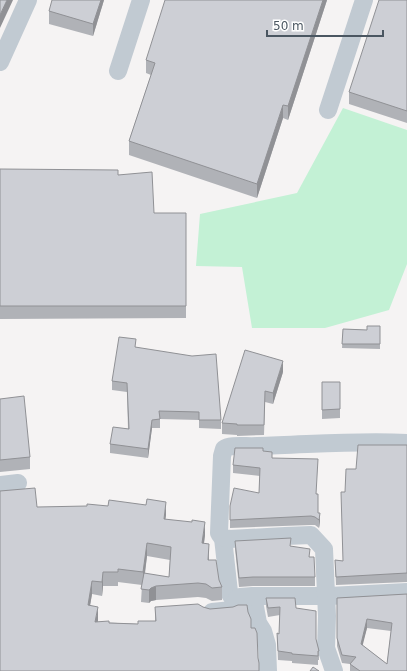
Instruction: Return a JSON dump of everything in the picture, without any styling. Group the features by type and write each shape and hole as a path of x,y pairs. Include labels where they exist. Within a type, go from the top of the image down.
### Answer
{"street":[{"path":"0,62 28,0"},
{"path":"118,71 141,0"},
{"path":"328,110 364,0"},
{"path":"235,602 229,592 223,538 219,533 222,456 226,447 385,442 407,443"},
{"path":"0,485 18,483"},
{"path":"223,538 311,536 324,549 327,629 326,648 334,671"},
{"path":"199,607 204,608 209,612 232,610 234,609 235,602 240,597 253,596 326,596 407,592"},
{"path":"253,596 258,623 263,631 267,645 268,671"}],"green space":[{"path":"343,108 407,130 407,264 389,310 325,328 252,328 242,267 196,266 200,214 297,193"}],"building":[{"path":"0,0 7,0 0,15"},
{"path":"52,0 101,0 93,24 49,11"},
{"path":"165,0 323,0 288,106 283,105 257,184 129,141 155,63 146,60"},
{"path":"379,0 407,0 407,111 349,92"},
{"path":"0,169 118,170 118,175 152,172 154,213 186,213 186,306 0,306"},
{"path":"367,326 380,326 380,344 342,344 343,329 367,330"},
{"path":"119,337 136,339 135,347 192,356 216,354 221,420 199,420 199,412 159,411 160,419 152,420 148,449 110,444 113,427 129,429 127,383 112,381"},
{"path":"245,350 283,361 273,393 265,391 264,425 237,425 222,423"},
{"path":"322,382 340,382 340,409 322,410"},
{"path":"24,396 30,457 0,460 0,399"},
{"path":"358,445 407,445 407,573 336,577 335,560 343,561 341,492 345,492 346,469 356,469"},
{"path":"235,448 263,448 263,451 272,452 272,458 318,459 316,494 318,494 318,513 320,513 319,520 311,516 230,520 230,506 234,488 259,493 260,468 233,465"},
{"path":"35,488 37,507 87,506 87,504 108,506 109,500 146,505 147,499 166,502 164,519 205,522 202,543 209,544 208,560 216,560 219,580 222,587 212,588 206,584 198,583 156,586 149,590 141,589 144,573 169,577 171,547 147,543 143,572 118,569 118,572 103,572 102,582 92,581 88,605 98,607 95,622 109,621 109,623 138,624 138,621 156,621 155,607 198,604 210,609 247,605 251,619 251,628 255,628 257,633 259,671 0,671 0,491"},
{"path":"291,538 290,546 310,549 309,557 314,557 315,577 239,578 235,541"},
{"path":"407,594 407,671 360,671 350,664 356,657 342,655 337,638 337,598","holes":["367,619 392,623 387,664 361,644"]},
{"path":"266,598 295,598 296,608 316,611 316,639 319,651 318,656 292,654 278,651 277,633 279,634 280,607 268,608"},
{"path":"313,667 319,671 310,671"}]}
